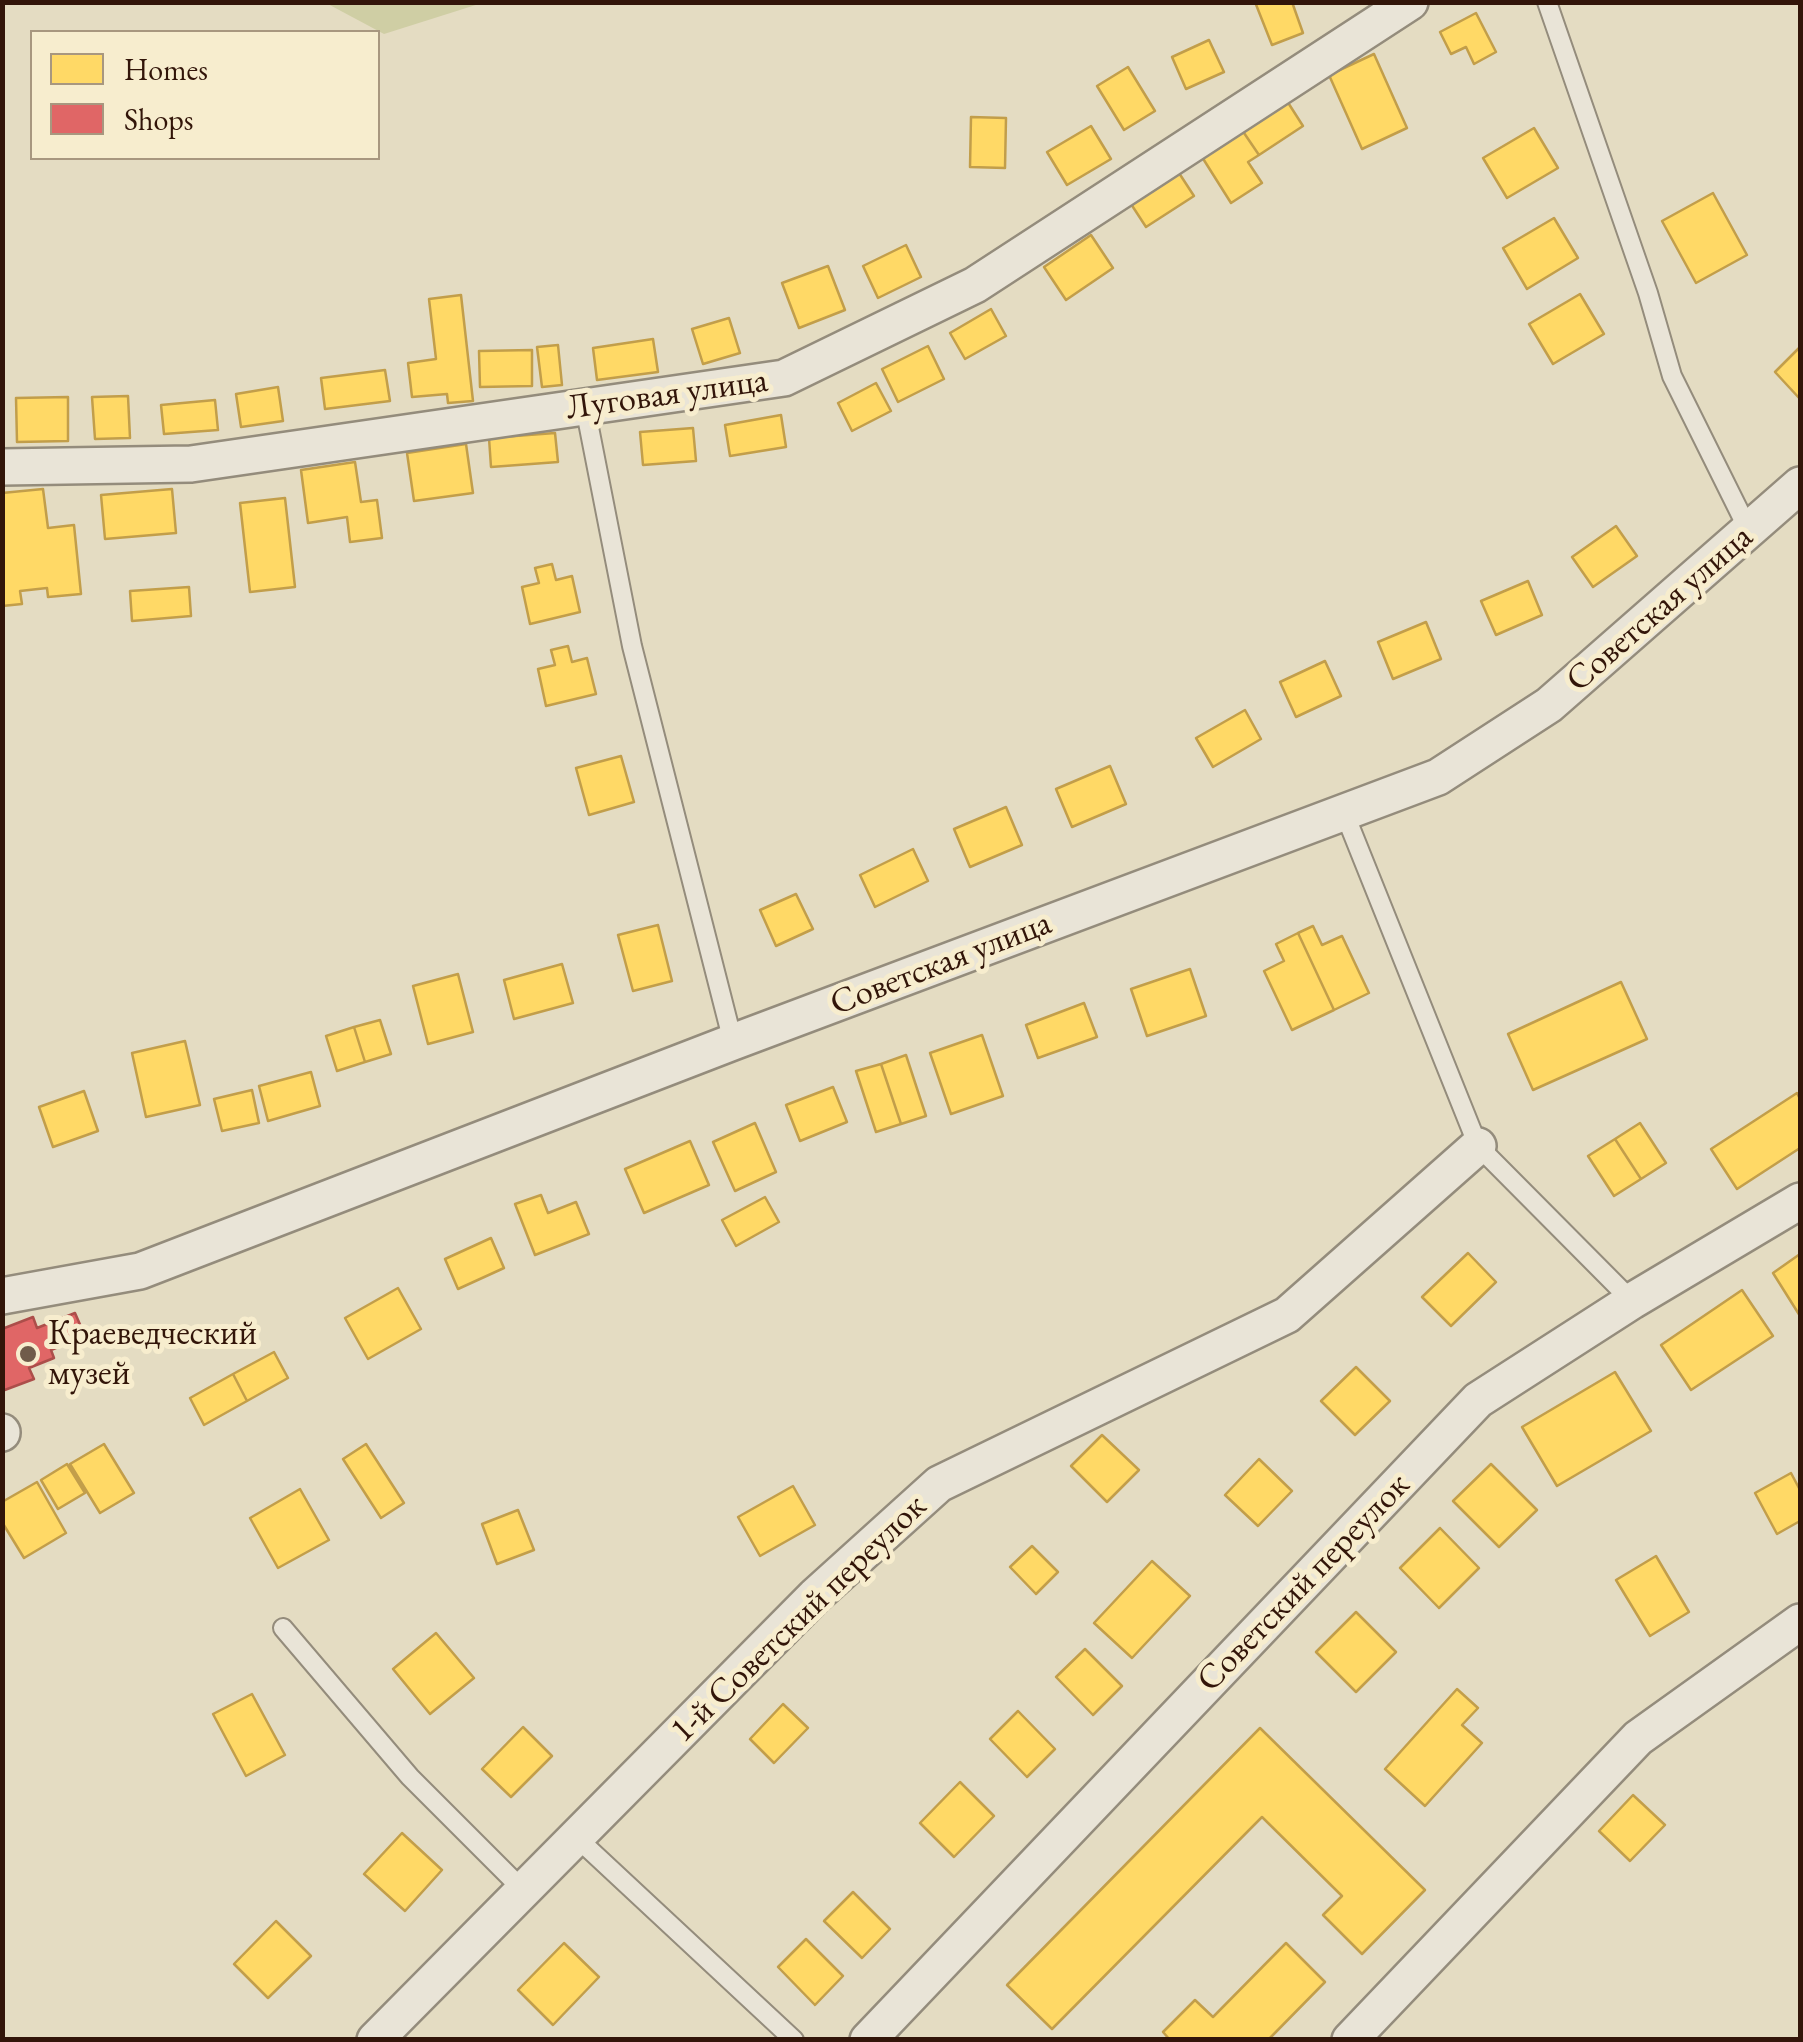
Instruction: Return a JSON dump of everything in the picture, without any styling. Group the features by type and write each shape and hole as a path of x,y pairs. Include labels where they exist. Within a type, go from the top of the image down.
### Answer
{"street":[{"name":"Луговая улица","path":"2,467 191,464 784,378 958,294 1410,2"},
{"name":"Советская улица","path":"2,1296 140,1272 733,1042 1438,776 1550,705 1800,485"},
{"name":"1-й Советский переулок","path":"375,2040 815,1596 939,1484 1287,1315 1478,1146"},
{"name":"Советский переулок","path":"868,2040 1478,1400 1632,1301 1800,1201"},
{"path":"1350,2040 1638,1738 1800,1622"}],"lane":[{"path":"1548,2 1648,294 1672,376 1749,531"},
{"path":"585,407 632,646 733,1042"},
{"path":"1344,812 1478,1146 1632,1301"},
{"path":"284,1628 410,1776 523,1890"},
{"path":"576,1837 794,2040"}],"green space":[{"path":"326,3 482,3 384,34"}],"building: Homes":[{"path":"1255,2 1292,2 1303,33 1272,45"},
{"path":"1476,13 1496,52 1474,64 1466,47 1451,54 1440,32"},
{"path":"1209,40 1224,72 1186,89 1172,57"},
{"path":"1374,54 1407,128 1362,149 1329,75"},
{"path":"1128,67 1155,111 1124,130 1097,86"},
{"path":"1287,101 1303,126 1259,155 1242,130"},
{"path":"971,117 1006,118 1005,168 970,167"},
{"path":"1091,126 1111,159 1067,185 1047,152"},
{"path":"1534,128 1558,168 1507,198 1483,158"},
{"path":"1242,130 1259,155 1248,162 1262,183 1231,203 1202,157"},
{"path":"1179,173 1194,196 1146,227 1131,204"},
{"path":"1713,193 1747,255 1696,283 1662,221"},
{"path":"1554,218 1578,258 1527,289 1503,248"},
{"path":"1091,235 1113,268 1066,300 1044,267"},
{"path":"906,245 921,277 878,298 863,266"},
{"path":"828,266 845,310 799,328 782,283"},
{"path":"1580,294 1604,334 1553,364 1529,324"},
{"path":"461,295 473,401 448,403 447,394 412,397 408,363 436,359 429,299"},
{"path":"991,309 1006,336 965,359 950,333"},
{"path":"729,318 740,353 703,364 692,329"},
{"path":"653,339 658,372 597,380 593,348"},
{"path":"558,345 562,385 542,387 537,347"},
{"path":"928,346 944,379 898,402 882,369"},
{"path":"1800,347 1800,399 1775,372"},
{"path":"532,350 532,386 480,387 479,351"},
{"path":"385,370 390,401 325,409 321,378"},
{"path":"876,383 891,411 852,431 838,403"},
{"path":"278,387 283,421 241,427 236,394"},
{"path":"128,396 130,438 95,439 92,397"},
{"path":"68,397 68,441 17,442 16,398"},
{"path":"215,400 218,430 164,434 161,405"},
{"path":"781,415 786,447 730,456 725,425"},
{"path":"693,428 696,461 643,465 640,432"},
{"path":"555,433 558,462 491,467 489,438"},
{"path":"466,444 473,493 414,501 407,453"},
{"path":"355,462 361,502 377,500 382,538 350,542 347,517 308,523 301,470"},
{"path":"43,489 48,528 74,525 81,594 48,597 47,588 20,591 22,604 2,606 2,493"},
{"path":"172,489 176,533 105,539 101,495"},
{"path":"285,498 295,587 250,592 240,503"},
{"path":"1616,526 1637,556 1593,587 1572,557"},
{"path":"552,564 556,580 572,576 580,612 530,624 522,587 539,583 535,568"},
{"path":"1528,581 1542,615 1496,635 1481,601"},
{"path":"189,587 191,616 132,621 130,591"},
{"path":"1426,622 1441,659 1393,679 1378,642"},
{"path":"568,646 572,662 587,658 596,694 546,706 538,669 555,665 551,650"},
{"path":"1325,661 1341,696 1296,717 1280,682"},
{"path":"1245,710 1261,739 1213,767 1196,738"},
{"path":"621,756 634,802 589,815 576,768"},
{"path":"1110,766 1126,804 1072,827 1056,789"},
{"path":"1006,807 1022,845 970,867 954,829"},
{"path":"913,849 928,881 875,907 860,875"},
{"path":"796,894 813,929 776,946 760,910"},
{"path":"658,925 672,981 633,991 618,935"},
{"path":"1313,926 1322,945 1342,936 1369,993 1334,1010 1298,933"},
{"path":"1298,933 1334,1010 1292,1030 1264,971 1284,961 1276,944"},
{"path":"562,964 573,1003 514,1019 504,980"},
{"path":"1190,969 1206,1016 1147,1036 1131,989"},
{"path":"458,974 473,1032 428,1044 413,986"},
{"path":"1621,982 1647,1039 1533,1090 1508,1034"},
{"path":"1084,1003 1097,1037 1038,1058 1026,1025"},
{"path":"380,1020 391,1054 365,1062 354,1027"},
{"path":"354,1027 365,1062 337,1071 326,1036"},
{"path":"982,1035 1003,1096 951,1114 930,1053"},
{"path":"185,1041 200,1105 146,1117 132,1053"},
{"path":"906,1055 926,1116 901,1124 881,1064"},
{"path":"881,1064 901,1124 876,1132 856,1071"},
{"path":"311,1072 320,1106 268,1121 259,1086"},
{"path":"833,1087 847,1122 800,1141 786,1105"},
{"path":"252,1090 259,1123 222,1131 214,1099"},
{"path":"84,1091 98,1131 53,1147 39,1107"},
{"path":"1797,1093 1800,1148 1737,1189 1711,1149"},
{"path":"755,1123 776,1172 735,1191 713,1142"},
{"path":"1640,1123 1666,1163 1641,1179 1615,1139"},
{"path":"1615,1139 1641,1179 1614,1196 1588,1156"},
{"path":"690,1141 709,1185 644,1213 625,1169"},
{"path":"541,1195 548,1213 576,1202 589,1234 535,1255 515,1204"},
{"path":"765,1197 779,1222 736,1246 722,1220"},
{"path":"491,1238 504,1268 458,1289 445,1259"},
{"path":"1468,1253 1496,1282 1451,1326 1422,1297"},
{"path":"1800,1254 1800,1316 1773,1273"},
{"path":"398,1288 421,1329 368,1359 345,1318"},
{"path":"1742,1290 1773,1336 1691,1390 1661,1345"},
{"path":"274,1352 288,1378 247,1401 233,1374"},
{"path":"1356,1367 1390,1401 1355,1435 1321,1401"},
{"path":"1615,1372 1651,1431 1557,1486 1522,1427"},
{"path":"233,1374 247,1401 204,1425 190,1398"},
{"path":"1102,1435 1139,1470 1107,1502 1071,1466"},
{"path":"104,1444 134,1493 100,1513 70,1464"},
{"path":"366,1444 404,1503 381,1518 343,1459"},
{"path":"1259,1459 1292,1491 1258,1526 1225,1495"},
{"path":"67,1464 85,1493 58,1509 41,1480"},
{"path":"1491,1464 1537,1510 1499,1547 1453,1501"},
{"path":"1791,1473 1800,1490 1800,1521 1777,1534 1755,1493"},
{"path":"37,1482 66,1533 24,1558 2,1522 2,1502"},
{"path":"793,1486 815,1525 760,1556 738,1517"},
{"path":"300,1489 329,1540 278,1568 250,1518"},
{"path":"518,1510 534,1550 497,1564 482,1524"},
{"path":"1440,1528 1479,1568 1439,1608 1400,1568"},
{"path":"1032,1546 1058,1572 1036,1594 1010,1567"},
{"path":"1656,1556 1689,1612 1650,1636 1616,1580"},
{"path":"1152,1561 1190,1596 1132,1658 1094,1623"},
{"path":"1356,1612 1396,1652 1356,1692 1316,1652"},
{"path":"436,1633 474,1678 430,1714 393,1669"},
{"path":"1085,1649 1122,1686 1093,1715 1056,1677"},
{"path":"1457,1689 1478,1708 1462,1725 1482,1743 1425,1806 1385,1769"},
{"path":"252,1694 285,1755 246,1776 213,1714"},
{"path":"783,1704 808,1728 774,1763 750,1739"},
{"path":"1018,1711 1055,1749 1027,1777 990,1739"},
{"path":"523,1727 552,1756 511,1797 482,1769"},
{"path":"1260,1728 1425,1890 1362,1954 1323,1915 1342,1896 1262,1817 1052,2029 1007,1985"},
{"path":"960,1782 994,1816 954,1857 920,1823"},
{"path":"1633,1795 1665,1825 1630,1861 1599,1831"},
{"path":"402,1833 442,1870 405,1911 364,1874"},
{"path":"853,1892 890,1929 862,1958 824,1921"},
{"path":"276,1921 311,1956 268,1998 234,1964"},
{"path":"806,1939 843,1976 815,2005 778,1967"},
{"path":"564,1943 599,1977 553,2025 518,1990"},
{"path":"1286,1943 1325,1982 1268,2040 1170,2040 1163,2032 1195,2000 1213,2017"}],"building: Shops":[{"name":"Краеведческий музей","path":"75,1313 85,1336 51,1350 54,1358 29,1368 34,1379 2,1391 2,1329 33,1317 37,1328"}],"place":[{"name":"Краеведческий музей","path":"28,1354"}]}
